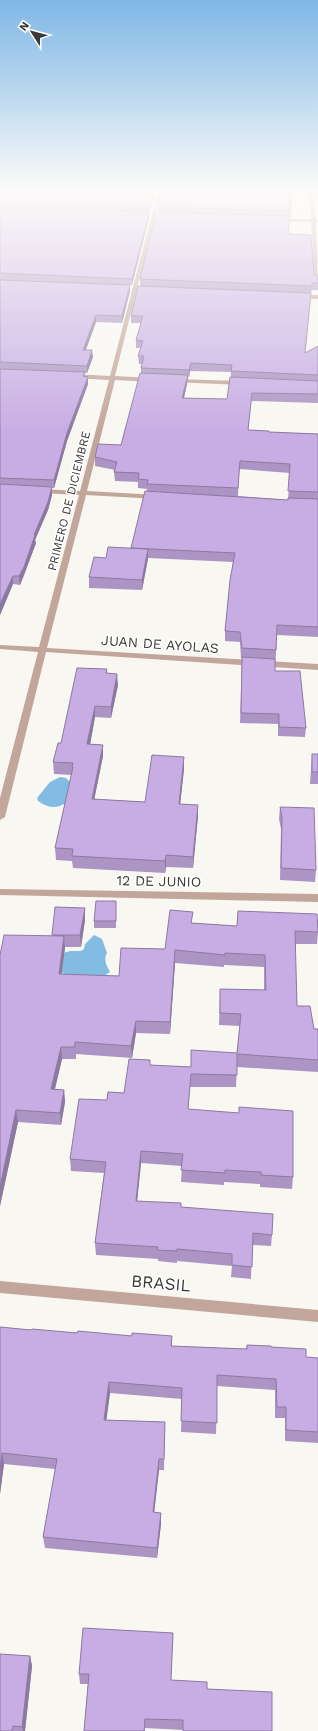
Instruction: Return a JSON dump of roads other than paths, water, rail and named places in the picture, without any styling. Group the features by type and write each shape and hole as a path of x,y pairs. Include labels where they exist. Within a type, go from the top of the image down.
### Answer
{"street":[{"name":"PRIMERO DE DICIEMBRE","path":"0,817 138,271"},
{"path":"318,271 318,281"},
{"path":"126,289 142,290"},
{"path":"294,296 318,297"},
{"path":"64,376 159,380"},
{"path":"167,380 247,383"},
{"path":"30,491 168,498"},
{"name":"JUAN DE AYOLAS","path":"0,647 318,667"},
{"name":"12 DE JUNIO","path":"0,892 318,898"},
{"name":"BRASIL","path":"0,1287 318,1316"}],"water":[{"path":"60,777 66,778 72,784 69,801 61,806 50,807 38,801 37,798 50,782"},
{"path":"94,935 102,939 107,953 105,958 106,963 110,972 101,978 67,976 61,972 60,954 70,951 81,951 84,949 85,944"}]}
